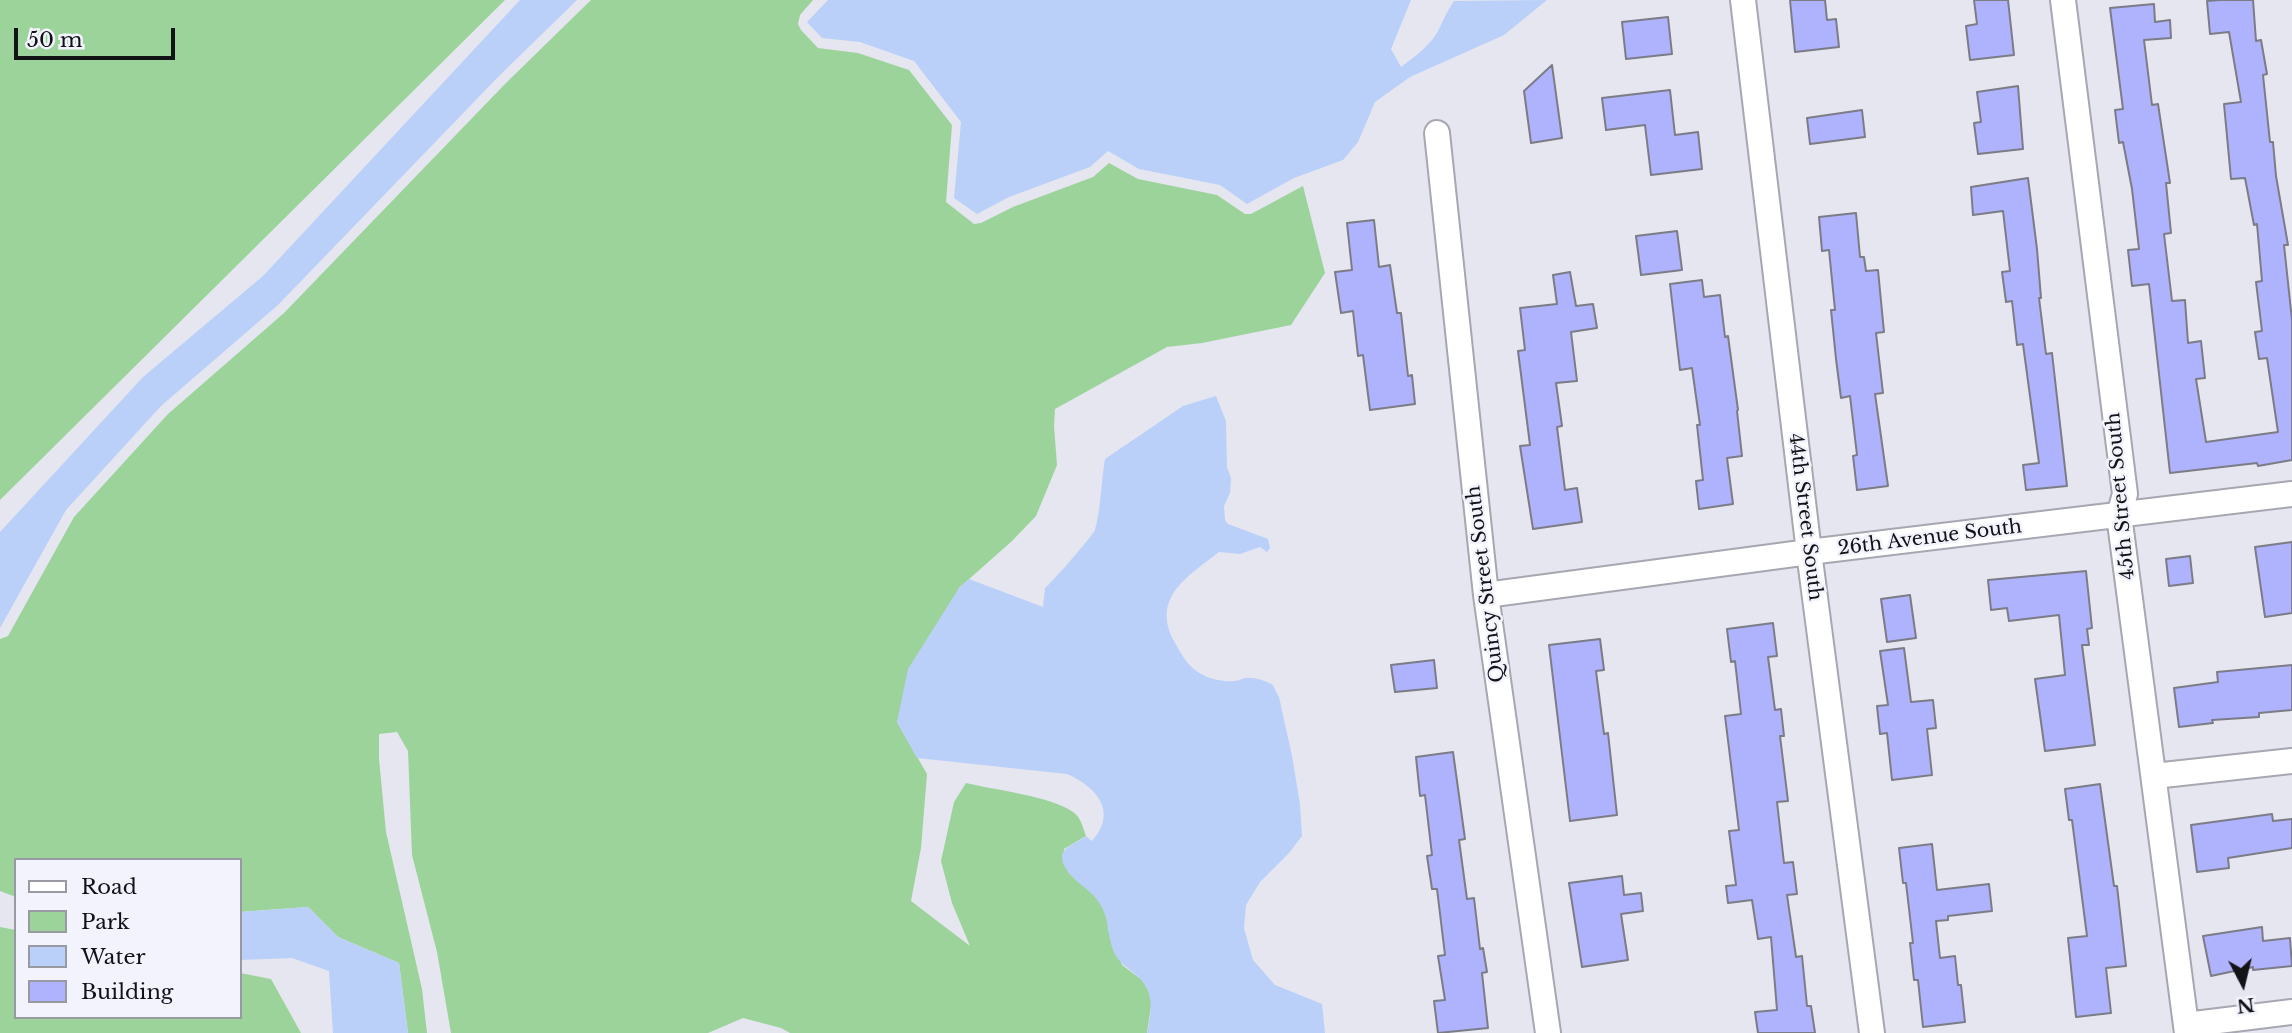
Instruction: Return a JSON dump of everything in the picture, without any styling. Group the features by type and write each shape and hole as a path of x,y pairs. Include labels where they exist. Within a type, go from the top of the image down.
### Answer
{"street":[{"name":"44th Street South","path":"1743,0 1872,1033"},
{"name":"45th Street South","path":"2063,0 2125,494 2119,515 2187,1029"},
{"name":"Quincy Street South","path":"1437,133 1486,595 1548,1033"},
{"name":"26th Avenue South","path":"1486,595 1810,552 2292,494"},
{"path":"2154,776 2292,761"},
{"path":"2187,1029 2292,1012"}],"green space":[{"path":"0,0 505,0 0,500"},
{"path":"591,0 813,0 800,15 798,24 818,48 858,53 909,70 952,125 946,202 974,224 1093,177 1109,163 1138,179 1217,195 1245,214 1251,214 1303,186 1325,273 1291,325 1202,343 1167,347 1055,409 1057,465 1036,516 959,588 897,722 927,774 921,848 911,901 970,946 952,903 941,861 954,802 966,783 1063,806 1078,817 1086,836 1064,849 1070,874 1097,898 1108,916 1108,929 1122,965 1142,980 1149,991 1152,1000 1147,1033 790,1033 743,1018 708,1033 451,1033 437,952 412,855 408,751 397,732 379,734 386,832 422,989 427,1033 408,1033 399,963 338,937 308,907 242,912 242,858 14,858 14,896 0,891 0,639 8,636 74,517 168,414 284,313 505,84"},
{"path":"0,927 14,930 14,1019 242,1019 242,973 271,979 301,1033 0,1033"}],"water":[{"path":"520,0 577,0 499,76 278,305 161,406 66,510 0,628 0,532 143,377 263,276"},
{"path":"828,0 1411,0 1391,49 1401,67 1431,42 1454,1 1547,0 1504,35 1410,77 1375,102 1358,142 1343,160 1294,178 1247,204 1220,185 1139,169 1108,151 1090,167 1009,197 977,214 954,198 961,122 914,61 860,42 822,38 807,22"},
{"path":"1216,396 1226,421 1227,467 1231,478 1230,493 1224,506 1225,520 1228,524 1268,539 1270,548 1267,552 1260,547 1240,554 1219,552 1207,561 1184,580 1169,601 1168,627 1184,657 1198,672 1223,681 1249,678 1272,684 1279,697 1300,804 1302,836 1260,882 1246,905 1244,928 1253,960 1275,985 1322,1004 1325,1033 1147,1033 1151,1009 1146,987 1116,956 1105,915 1098,901 1071,875 1063,863 1065,850 1086,836 1092,841 1100,830 1103,810 1095,793 1067,774 917,758 897,722 908,669 959,588 969,579 1043,607 1045,588 1095,530 1105,459 1183,406"},
{"path":"308,907 338,937 399,963 408,1033 333,1033 329,971 292,958 242,960 242,912"}],"building":[{"path":"1790,0 1825,0 1827,20 1836,19 1839,47 1795,52"},
{"path":"1974,0 2008,0 2014,55 1970,60 1966,26 1977,24"},
{"path":"2253,0 2256,41 2261,40 2267,74 2263,75 2270,142 2273,142 2288,245 2284,245 2292,320 2292,460 2258,466 2257,463 2170,473 2149,284 2132,286 2128,250 2139,249 2132,189 2123,142 2119,143 2115,110 2123,109 2110,8 2154,4 2155,22 2170,20 2171,38 2144,40 2152,105 2158,104 2170,183 2166,183 2171,233 2164,234 2172,301 2185,300 2188,343 2201,341 2205,378 2196,379 2206,442 2278,432 2267,358 2259,359 2255,332 2262,331 2256,282 2262,281 2257,224 2254,225 2245,178 2231,179 2224,104 2241,102 2229,32 2210,34 2207,1"},
{"path":"1668,17 1672,54 1626,59 1622,22"},
{"path":"1552,65 1562,138 1531,143 1524,91"},
{"path":"2018,86 2023,149 1978,154 1974,123 1981,122 1977,92"},
{"path":"1670,90 1675,135 1698,132 1702,169 1651,175 1645,125 1606,130 1602,98"},
{"path":"1862,110 1865,137 1810,144 1807,118"},
{"path":"2028,178 2046,354 2052,353 2067,486 2026,490 2023,465 2039,463 2023,344 2017,345 2012,301 2006,302 2002,272 2010,271 2003,211 1973,215 1971,187"},
{"path":"1856,213 1860,257 1864,257 1866,271 1878,270 1884,332 1876,333 1883,393 1875,394 1888,486 1857,490 1853,456 1857,455 1850,396 1841,398 1831,310 1835,310 1829,250 1822,251 1819,217"},
{"path":"1374,220 1379,267 1390,265 1397,313 1401,313 1408,376 1412,375 1415,404 1370,410 1363,355 1358,356 1353,311 1341,313 1335,272 1352,270 1347,223"},
{"path":"1677,231 1682,270 1641,275 1636,236"},
{"path":"1570,272 1576,306 1593,304 1597,328 1571,332 1577,381 1556,383 1562,426 1557,427 1565,490 1577,488 1582,522 1533,529 1520,446 1530,445 1518,351 1525,350 1520,308 1557,304 1553,275"},
{"path":"1702,280 1704,297 1720,295 1725,337 1728,336 1742,456 1727,458 1733,504 1699,509 1696,481 1703,480 1697,425 1700,425 1692,368 1680,370 1670,284"},
{"path":"2292,542 2292,613 2265,617 2255,547"},
{"path":"2190,556 2193,583 2169,586 2166,559"},
{"path":"2086,571 2092,628 2087,629 2089,645 2082,645 2095,745 2045,751 2035,679 2065,675 2059,615 2009,621 2007,608 1991,610 1988,580"},
{"path":"1910,595 1916,638 1887,642 1881,599"},
{"path":"1773,623 1777,656 1768,657 1775,710 1781,709 1784,736 1780,736 1788,801 1777,802 1784,863 1793,862 1797,894 1787,895 1796,957 1802,956 1807,1006 1811,1006 1815,1033 1758,1033 1755,1012 1777,1010 1771,937 1758,939 1752,900 1728,903 1726,886 1736,885 1729,831 1739,830 1725,716 1741,714 1735,661 1731,662 1727,629"},
{"path":"1600,639 1604,670 1596,671 1604,734 1608,733 1617,815 1570,821 1549,645"},
{"path":"1904,648 1911,702 1933,700 1936,728 1927,729 1932,775 1892,780 1887,733 1880,734 1877,706 1888,705 1880,651"},
{"path":"1434,660 1437,688 1395,692 1391,665"},
{"path":"2292,665 2292,710 2179,727 2174,688 2218,682 2217,672"},
{"path":"1453,752 1465,839 1459,840 1467,899 1474,898 1480,949 1483,948 1487,972 1482,973 1488,1028 1438,1033 1434,1001 1445,1000 1438,956 1445,955 1437,889 1432,889 1427,856 1432,855 1425,795 1420,796 1416,757"},
{"path":"2100,784 2114,886 2117,886 2126,966 2106,968 2111,1013 2076,1017 2068,938 2087,936 2072,820 2069,820 2065,789"},
{"path":"2272,814 2273,821 2292,819 2292,848 2228,858 2229,868 2197,872 2191,825"},
{"path":"1932,844 1937,890 1989,884 1992,911 1948,916 1948,920 1936,921 1940,958 1955,956 1965,1022 1923,1027 1918,980 1914,980 1910,943 1913,943 1899,848"},
{"path":"1622,876 1624,895 1641,893 1643,911 1621,914 1628,960 1582,967 1569,883"},
{"path":"2262,927 2263,941 2290,938 2292,966 2253,970 2253,967 2211,976 2203,936"}]}
